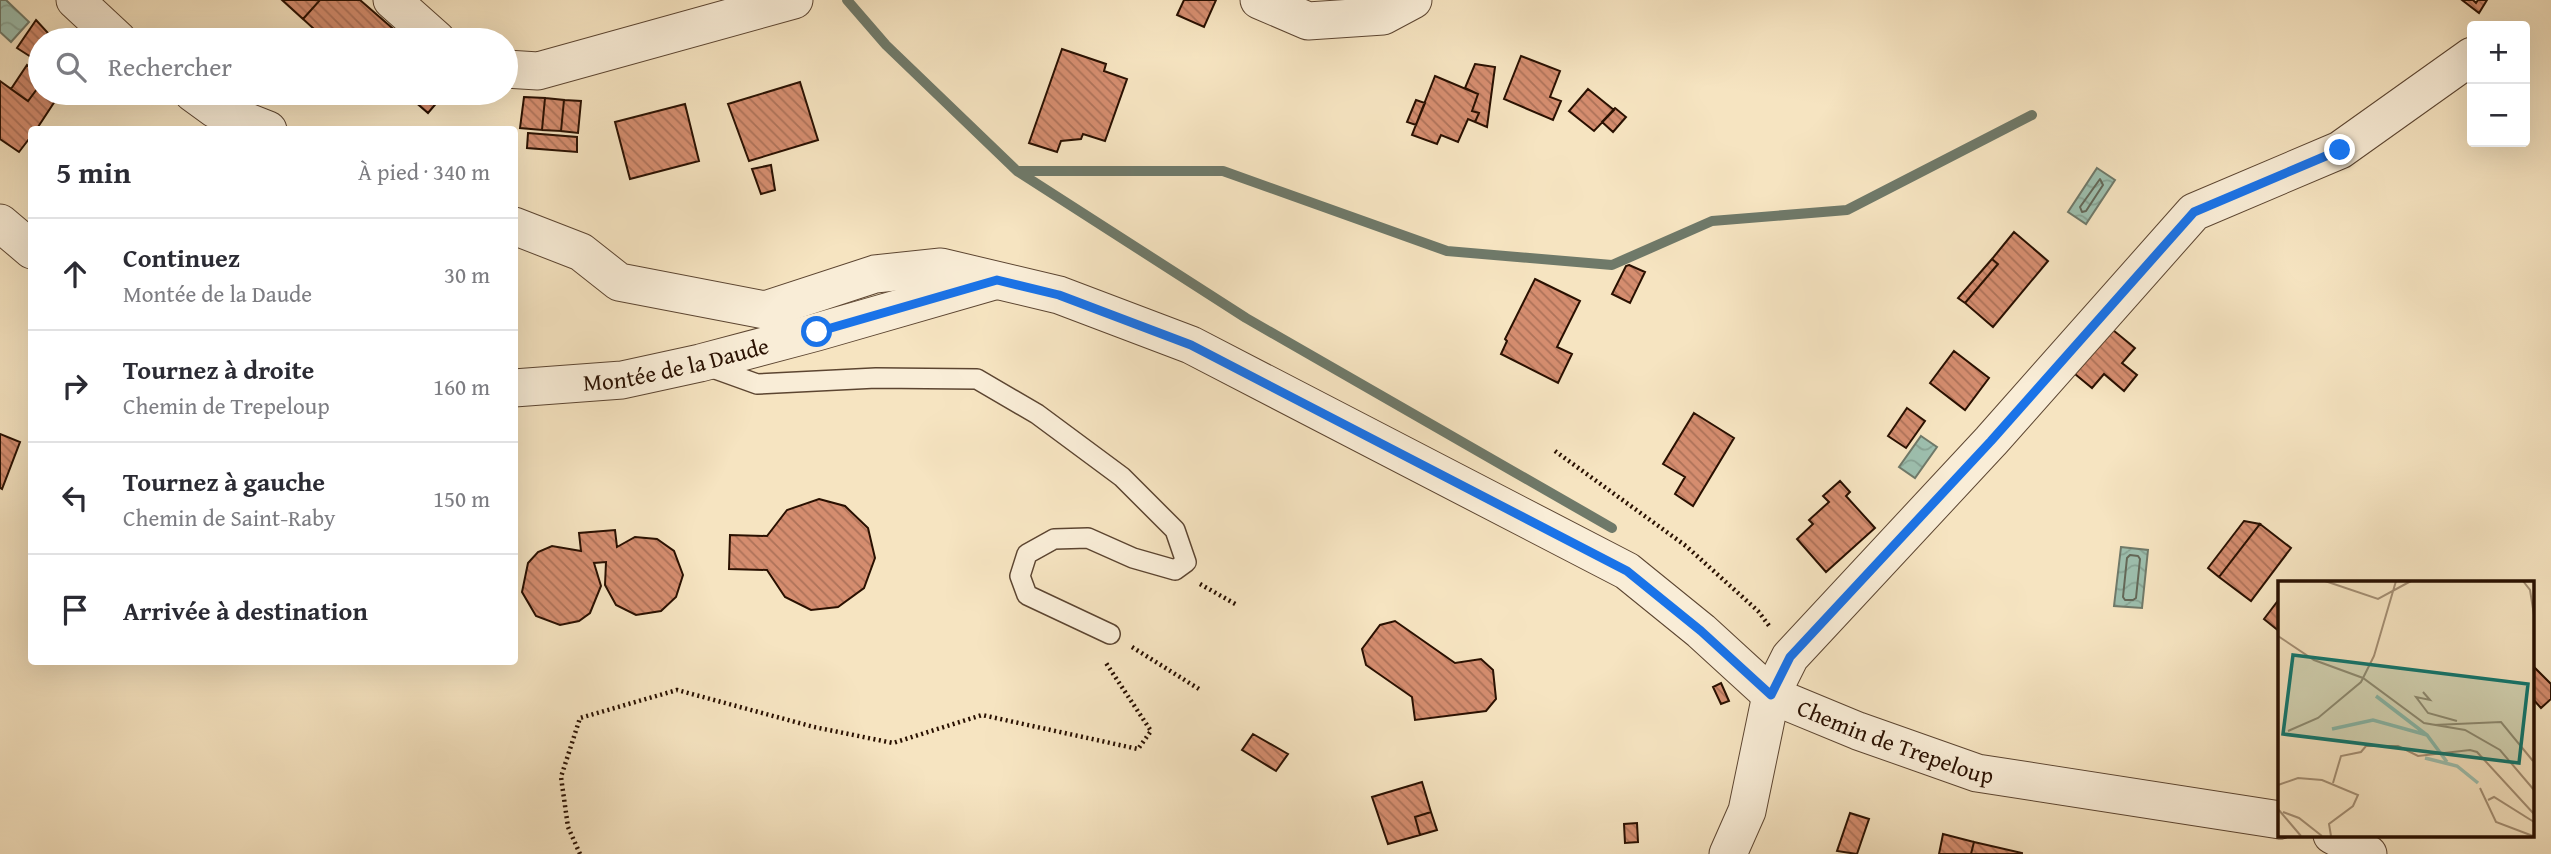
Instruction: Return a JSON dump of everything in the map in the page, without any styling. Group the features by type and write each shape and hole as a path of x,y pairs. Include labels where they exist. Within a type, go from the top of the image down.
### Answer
{"street":[{"path":"75,0 105,28"},
{"path":"392,0 424,28"},
{"path":"518,70 538,71 794,0"},
{"path":"1259,0 1308,21 1383,16 1413,0"},
{"path":"1728,854 1747,811 1771,695 1790,657 1991,441 2194,212 2340,150 2467,60"},
{"path":"210,105 258,126"},
{"path":"0,223 28,247"},
{"name":"Chemin de Trepeloup","path":"518,228 581,253 619,282 765,310 874,274 941,267 1059,295 1191,345 1627,571 1701,631 1771,695 1858,731 1977,773 2278,820"},
{"name":"Montée de la Daude","path":"518,388 622,380 699,363 997,280"},
{"path":"2334,836 2368,854"}],"lane":[{"path":"699,363 757,384 876,379 977,379 1037,414 1122,477 1175,530 1186,562 1175,570 1133,558 1088,538 1054,539 1027,554 1020,576 1027,595 1110,634"}],"path":[{"path":"1555,451 1686,546 1758,611 1790,657"},
{"path":"1175,570 1237,605"},
{"path":"580,854 568,827 561,777 580,718 677,690 814,727 893,743 982,715 1138,749 1151,731 1077,618"},
{"path":"1110,634 1199,689"}],"water":[{"path":"0,0 6,0 29,22 11,42 0,32"},
{"path":"2097,168 2115,180 2086,224 2068,212"},
{"path":"1921,436 1937,447 1915,478 1899,467"},
{"path":"2121,547 2148,550 2142,608 2114,606"}],"building":[{"path":"282,0 320,0 303,19"},
{"path":"320,0 360,0 392,28 313,28 303,19"},
{"path":"1184,0 1216,0 1204,27 1177,15"},
{"path":"2462,0 2473,0 2476,3 2478,0 2487,0 2479,13"},
{"path":"36,20 43,28 31,28"},
{"path":"28,32 28,55 17,48"},
{"path":"1062,49 1106,64 1104,71 1127,79 1105,141 1083,134 1081,139 1061,141 1057,152 1029,143"},
{"path":"1521,56 1560,71 1550,97 1561,101 1553,120 1504,99"},
{"path":"1475,64 1495,67 1487,127 1475,122 1479,113 1472,111 1478,94 1465,88"},
{"path":"27,65 28,101 11,89"},
{"path":"1435,76 1478,94 1472,111 1479,113 1475,122 1468,119 1458,142 1441,135 1437,144 1412,135"},
{"path":"0,81 28,101 28,105 52,105 39,126 28,126 28,140 19,152 0,139"},
{"path":"800,82 818,140 749,161 728,104"},
{"path":"1588,89 1614,110 1594,131 1569,111"},
{"path":"524,97 545,98 542,130 520,128"},
{"path":"545,98 564,100 561,131 542,130"},
{"path":"564,100 581,101 578,133 561,131"},
{"path":"1416,100 1425,103 1416,125 1407,122"},
{"path":"685,104 699,161 630,179 615,122"},
{"path":"419,105 435,105 428,113"},
{"path":"1615,108 1626,117 1613,132 1602,122"},
{"path":"528,133 577,137 577,152 527,148"},
{"path":"771,165 775,190 761,194 752,169"},
{"path":"2014,232 2048,261 1993,327 1965,303 1998,264 1992,259"},
{"path":"1992,259 1998,264 1965,303 1958,298"},
{"path":"1629,265 1645,272 1630,303 1612,294"},
{"path":"1535,279 1580,301 1557,347 1572,354 1558,383 1501,354 1507,341 1505,339"},
{"path":"2102,321 2135,348 2122,363 2137,375 2124,391 2104,374 2092,388 2064,365"},
{"path":"1954,351 1989,378 1965,410 1930,383"},
{"path":"1907,408 1925,421 1906,448 1888,436"},
{"path":"1694,413 1734,438 1693,506 1675,494 1685,477 1663,464"},
{"path":"0,434 20,442 2,489 0,488"},
{"path":"1840,481 1850,492 1846,496 1875,528 1826,572 1797,539 1813,524 1809,520 1829,502 1823,496"},
{"path":"819,499 845,506 868,528 875,558 864,588 838,607 811,610 785,597 767,570 729,569 730,535 767,536 787,510"},
{"path":"2244,521 2260,524 2219,577 2208,568"},
{"path":"2260,524 2291,548 2251,601 2219,577"},
{"path":"615,530 617,547 635,537 657,539 674,551 683,575 676,597 661,611 636,615 616,605 605,585 606,562 594,563 601,586 590,613 579,621 560,625 536,616 522,592 528,563 538,552 552,546 581,551 579,533"},
{"path":"2278,601 2278,630 2264,619"},
{"path":"1395,621 1455,663 1481,659 1493,670 1496,699 1486,711 1415,720 1412,697 1366,665 1362,649 1380,625"},
{"path":"2534,667 2551,684 2551,699 2541,708 2534,700"},
{"path":"1721,683 1729,701 1721,704 1713,687"},
{"path":"1253,734 1288,754 1276,771 1242,750"},
{"path":"1422,782 1431,812 1415,817 1420,835 1388,844 1372,797"},
{"path":"1431,812 1437,830 1420,835 1415,817"},
{"path":"1850,813 1869,819 1857,854 1837,851"},
{"path":"1637,823 1638,842 1625,843 1624,824"},
{"path":"1943,834 1974,842 1971,854 1939,854"},
{"path":"1974,842 2022,853 2022,854 1971,854"}],"waterway":[{"path":"847,0 886,45 1017,171 1246,318 1612,528"},
{"path":"1017,171 1223,171 1447,251 1612,265 1712,221 1847,210 2032,115"}],"route":[{"path":"817,332 997,280 1059,295 1191,345 1627,571 1701,631 1771,695 1790,657 1991,441 2194,212 2340,150"}]}
